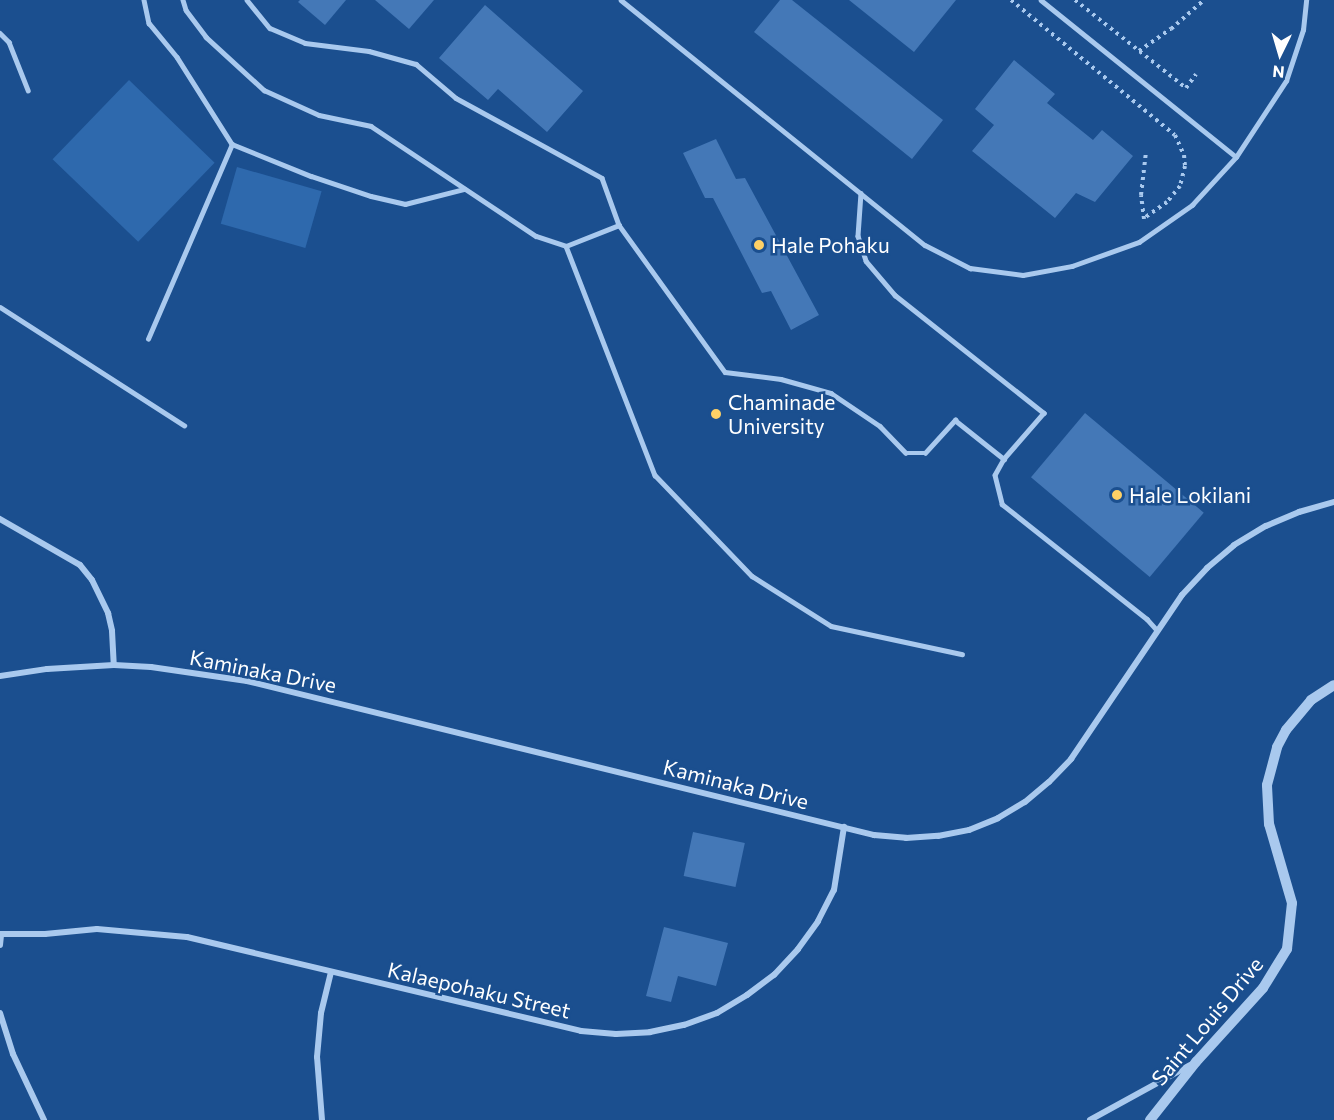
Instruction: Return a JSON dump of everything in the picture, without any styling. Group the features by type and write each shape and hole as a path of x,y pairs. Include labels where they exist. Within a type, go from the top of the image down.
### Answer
{"street":[{"name":"Kaminaka Drive","path":"0,676 47,669 114,665 151,667 247,681 874,835 906,838 938,836 969,830 998,818 1025,802 1049,782 1071,759 1182,594 1234,545 1282,519 1334,502"},
{"path":"0,519 80,565 92,580 108,613 112,631 114,665"},
{"name":"Saint Louis Drive","path":"1150,1120 1196,1062 1263,988 1287,949 1292,903 1269,824 1269,776 1277,747 1298,714 1311,700 1334,685"},
{"name":"Kalaepohaku Street","path":"1,934 45,934 97,929 188,937 581,1031 639,1033 684,1025 717,1012 747,995 774,975 798,949 818,921 834,890 844,827"},
{"path":"0,945 1,934"},
{"path":"322,1120 317,1057 321,1014 331,972"},
{"path":"0,1013 13,1054 44,1120"},
{"path":"1090,1120 1196,1062"}],"lane":[{"path":"144,0 149,22 177,57 232,144 321,179 405,204 465,188"},
{"path":"183,0 186,10 206,37 264,90 319,115 371,126 536,236 566,246 619,225"},
{"path":"247,0 270,28 305,43 369,51 416,64 456,98 602,178 619,225 725,372 781,379 831,393 880,426 906,453 925,453 955,420 1004,459"},
{"path":"621,0 925,245 970,268 1023,275 1072,266 1139,242 1192,205 1236,157 1286,81 1303,30 1306,0"},
{"path":"1041,0 1236,157"},
{"path":"0,33 9,42 28,90"},
{"path":"148,339 232,144"},
{"path":"861,194 858,236 866,261 895,295 1044,412 1004,459 995,476 1002,504 1147,619 1157,630"},
{"path":"566,246 655,475 752,576 831,626 962,654"},
{"path":"0,307 184,425"}],"path":[{"path":"1011,0 1175,135 1184,155 1185,166 1180,186 1167,202 1144,220 1142,195 1146,152"},
{"path":"1075,0 1186,88 1196,74"},
{"path":"1139,51 1171,29 1204,0"}],"shaded area":[{"path":"129,80 215,163 138,242 53,159"},
{"path":"237,167 322,191 305,248 221,224"}],"building":[{"path":"300,0 346,0 325,25 298,2"},
{"path":"375,0 434,0 409,29"},
{"path":"780,0 792,0 943,120 912,159 754,32"},
{"path":"849,0 956,0 914,52"},
{"path":"485,5 583,91 547,132 498,89 488,100 439,58"},
{"path":"1014,60 1055,94 1047,103 1093,140 1102,130 1133,156 1095,202 1076,193 1055,218 972,151 994,125 975,109"},
{"name":"Hale Pohaku","path":"716,139 736,179 745,178 819,315 791,330 771,291 762,293 713,198 705,198 683,153"},
{"name":"Hale Lokilani","path":"1085,413 1204,513 1150,577 1031,477"},
{"path":"693,832 745,843 735,887 684,876"},
{"path":"664,927 728,943 716,986 678,976 671,1002 646,996"}],"place":[{"name":"Hale Pohaku","path":"759,245"},
{"name":"Chaminade University","path":"716,414"},
{"name":"Hale Lokilani","path":"1117,495"}]}
